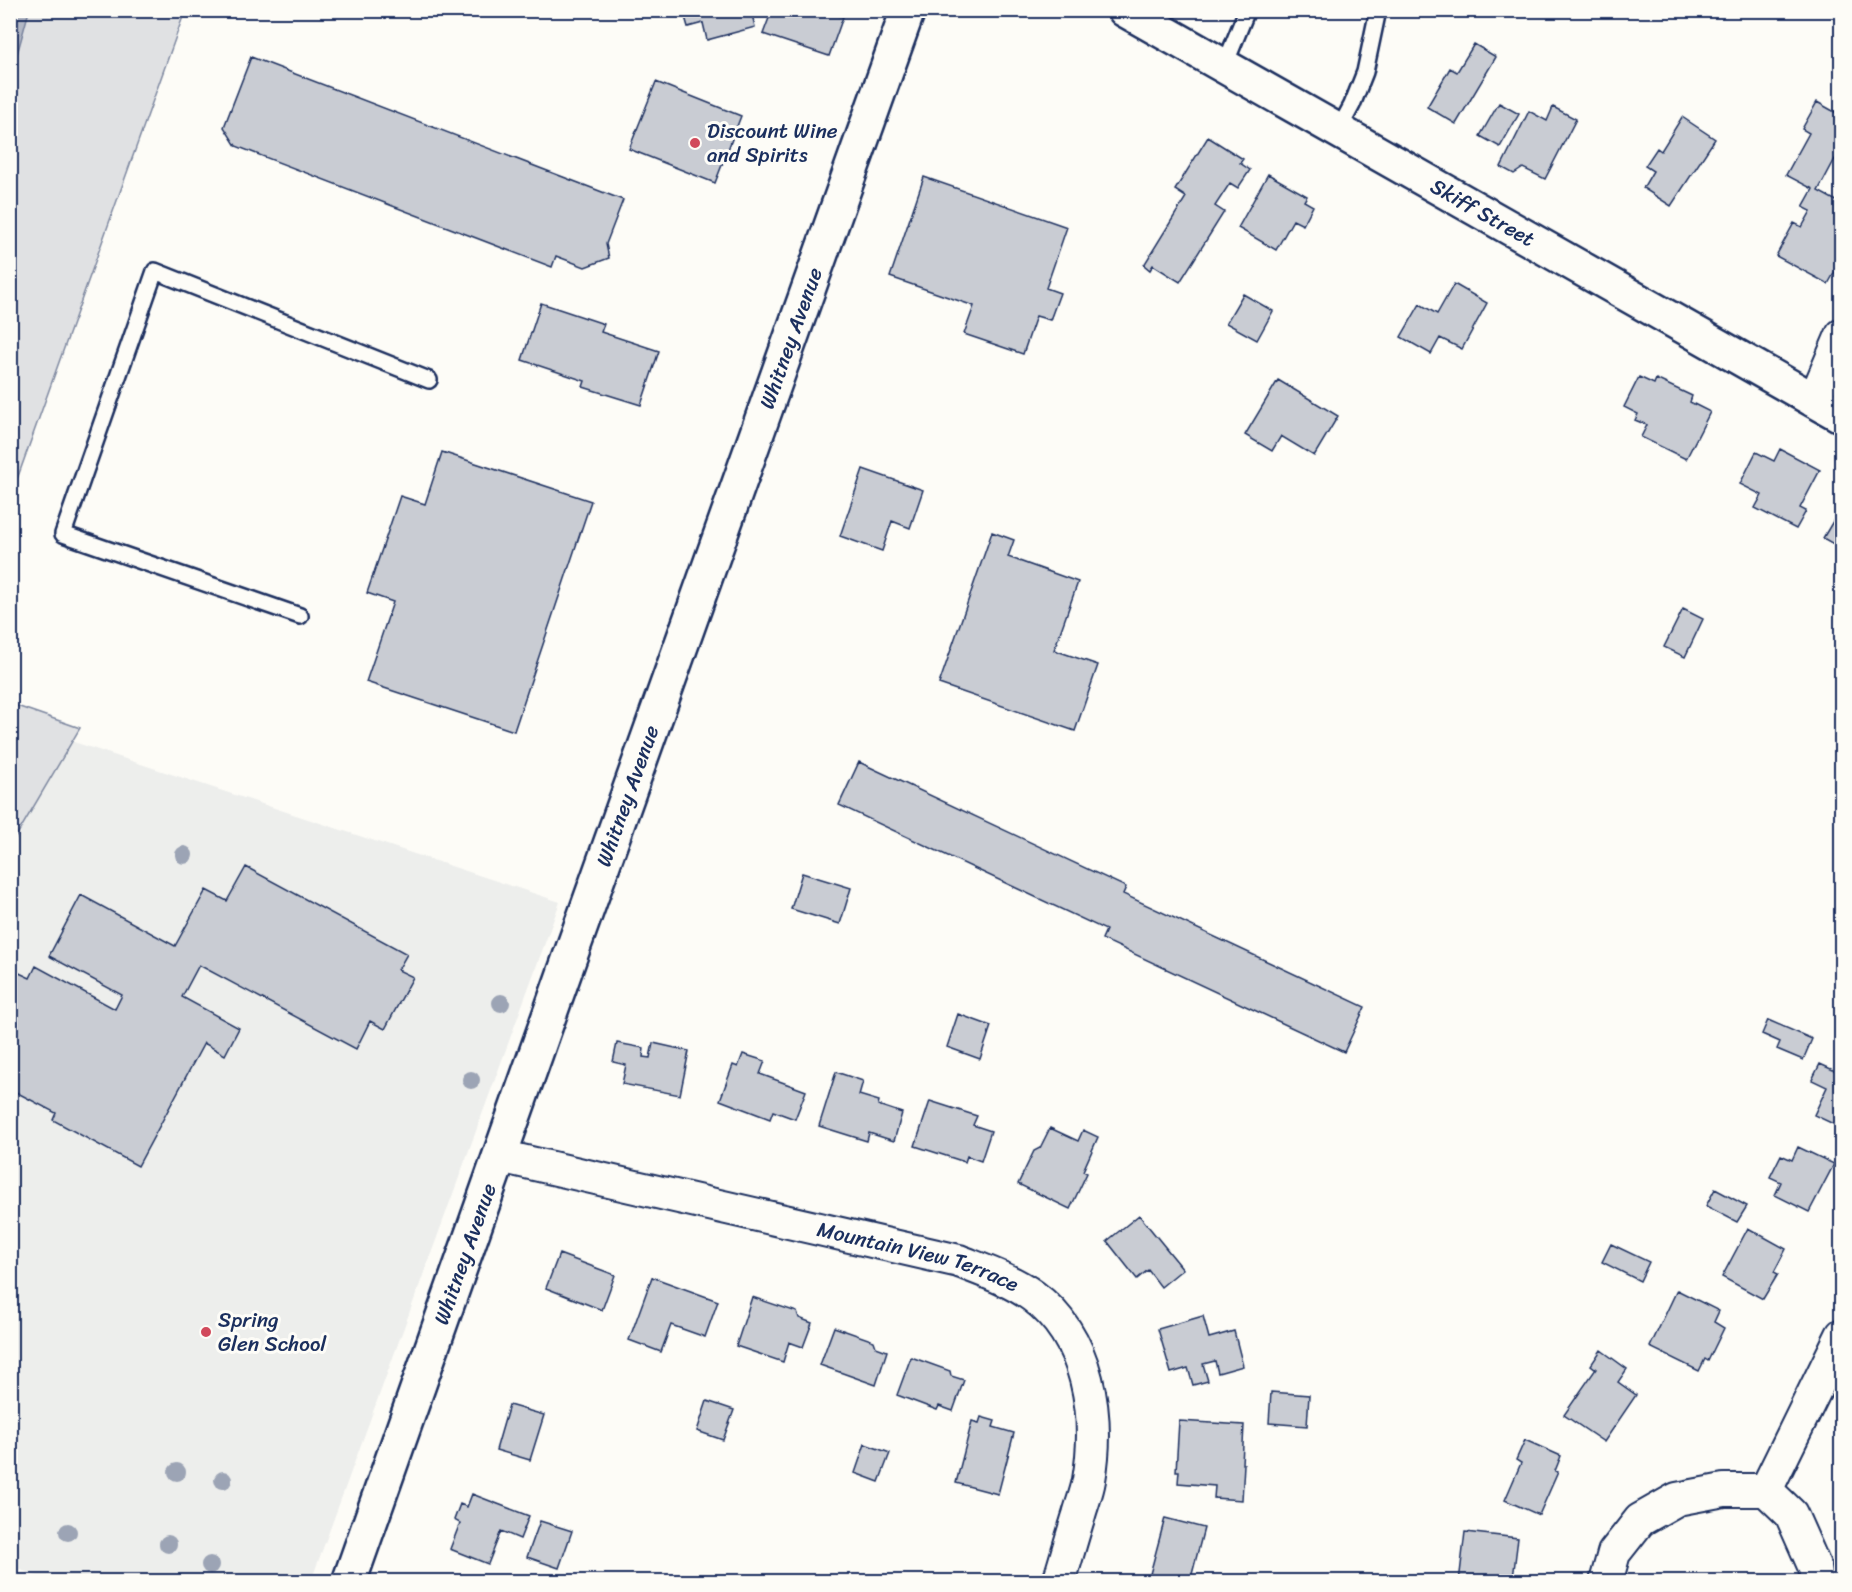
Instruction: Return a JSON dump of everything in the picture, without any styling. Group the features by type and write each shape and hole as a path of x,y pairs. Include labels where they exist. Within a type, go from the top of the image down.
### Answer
{"main road":[{"name":"Whitney Avenue","path":"349,1581 908,10"},
{"name":"Skiff Street","path":"1131,12 1224,67 1828,408"}],"street":[{"path":"1828,408 1842,335"},
{"name":"Mountain View Terrace","path":"500,1156 958,1261 996,1276 1033,1296 1059,1320 1078,1352 1088,1386 1093,1432 1089,1481 1059,1581"},
{"path":"1766,1490 1842,1335"},
{"path":"1606,1581 1614,1553 1640,1520 1677,1498 1724,1490 1766,1490 1791,1514 1815,1568 1816,1581"}],"lane":[{"path":"1224,67 1247,10"},
{"path":"1338,131 1352,105 1365,72 1378,10"},
{"path":"300,616 63,534 155,271 429,380"}],"shaded area":[{"path":"10,11 29,11 11,76"},
{"path":"11,11 185,11 11,496"},
{"path":"10,704 80,728 11,845"},
{"name":"Spring Glen School","path":"10,721 560,902 311,1581 49,1581 11,1566"}],"building":[{"path":"683,10 751,10 755,27 707,40 703,23 688,27"},
{"path":"772,10 824,10 843,17 829,56 763,34"},
{"path":"1474,44 1496,57 1456,124 1427,107 1450,68 1457,72"},
{"path":"251,57 623,200 606,244 609,258 585,267 556,256 552,267 236,146 224,127"},
{"path":"656,82 741,116 715,183 629,149"},
{"path":"1817,102 1842,116 1842,163 1835,159 1818,191 1842,204 1842,259 1828,284 1776,256 1794,223 1802,227 1811,211 1803,207 1813,189 1786,175 1809,133 1802,129"},
{"path":"1499,103 1519,114 1500,147 1480,136"},
{"path":"1553,107 1576,119 1545,179 1523,168 1514,174 1501,167 1529,111 1547,121"},
{"path":"1682,117 1715,139 1671,206 1643,188 1653,171 1645,166 1657,148 1661,151"},
{"path":"1208,137 1243,159 1240,163 1250,170 1238,188 1230,183 1215,206 1224,212 1180,282 1153,265 1150,270 1144,265 1186,197 1175,190"},
{"path":"1268,174 1307,196 1304,201 1313,206 1303,225 1293,220 1276,250 1238,228"},
{"path":"924,177 1067,227 1046,288 1060,293 1050,320 1036,316 1023,354 964,334 974,306 890,277"},
{"path":"1454,284 1487,303 1462,349 1440,338 1431,354 1401,337 1420,304 1437,314"},
{"path":"1243,294 1273,311 1257,340 1226,323"},
{"path":"541,303 604,324 601,332 659,351 641,405 583,387 585,381 522,360"},
{"path":"1639,377 1654,384 1656,379 1692,396 1690,402 1710,412 1686,459 1641,437 1647,425 1635,420 1638,414 1624,407"},
{"path":"1278,380 1338,416 1314,456 1281,436 1272,451 1245,435"},
{"path":"1780,449 1820,470 1800,508 1806,511 1796,529 1755,508 1762,495 1740,484 1756,452 1774,461"},
{"path":"442,452 591,501 514,731 366,682 393,602 367,593 400,496 425,504"},
{"path":"863,469 923,490 910,528 892,521 882,551 840,536"},
{"path":"1842,506 1842,549 1823,538"},
{"path":"992,532 1014,540 1008,557 1078,582 1054,650 1098,665 1075,731 939,684"},
{"path":"1683,609 1703,619 1685,657 1664,647"},
{"path":"859,762 1126,887 1123,894 1365,1007 1344,1052 1102,939 1106,930 839,805"},
{"path":"246,867 407,954 398,970 413,977 385,1029 370,1021 356,1049 199,965 182,997 239,1028 225,1055 204,1043 138,1166 53,1120 56,1113 10,1089 10,979 15,971 30,978 36,966 115,1009 122,995 49,956 81,895 175,946 206,890 227,901"},
{"path":"802,873 851,888 840,924 791,909"},
{"path":"958,1014 991,1026 980,1059 947,1047"},
{"path":"1768,1020 1812,1039 1803,1060 1777,1049 1780,1042 1762,1034"},
{"path":"617,1043 644,1048 643,1057 650,1058 653,1043 689,1051 680,1095 622,1084 626,1065 613,1062"},
{"path":"743,1054 765,1061 760,1074 806,1091 795,1119 773,1111 770,1119 720,1100 733,1065 738,1067"},
{"path":"1820,1064 1842,1074 1842,1128 1814,1115 1827,1087 1812,1080"},
{"path":"836,1072 863,1081 859,1095 879,1101 878,1105 902,1113 894,1141 869,1133 867,1141 819,1126"},
{"path":"930,1101 977,1116 973,1125 991,1131 981,1161 967,1156 965,1162 915,1146"},
{"path":"1050,1128 1078,1141 1083,1130 1098,1137 1083,1171 1087,1173 1070,1209 1018,1184 1034,1151 1040,1148"},
{"path":"1798,1147 1834,1164 1809,1212 1775,1195 1781,1182 1770,1177 1781,1155 1792,1160"},
{"path":"1715,1189 1747,1206 1737,1222 1706,1206"},
{"path":"1139,1215 1183,1269 1161,1287 1148,1270 1137,1279 1107,1241"},
{"path":"1748,1228 1786,1249 1774,1272 1778,1274 1763,1299 1722,1277"},
{"path":"1611,1244 1649,1262 1640,1281 1602,1262"},
{"path":"559,1254 615,1275 602,1310 546,1288"},
{"path":"652,1277 718,1301 705,1337 671,1325 661,1352 629,1340"},
{"path":"1677,1290 1719,1311 1714,1322 1724,1328 1708,1361 1705,1359 1699,1371 1650,1347"},
{"path":"752,1297 797,1312 799,1318 812,1323 803,1347 789,1342 783,1362 736,1346"},
{"path":"1203,1316 1209,1338 1234,1331 1243,1366 1218,1373 1215,1361 1203,1364 1208,1381 1193,1385 1188,1368 1171,1373 1158,1329"},
{"path":"834,1327 874,1341 876,1347 887,1351 876,1385 820,1365"},
{"path":"1601,1350 1627,1369 1618,1382 1636,1395 1604,1442 1564,1415 1596,1369 1591,1365"},
{"path":"911,1357 950,1371 951,1376 964,1380 953,1411 939,1406 937,1410 897,1395"},
{"path":"1271,1392 1309,1395 1307,1426 1269,1423"},
{"path":"707,1401 734,1410 723,1440 697,1431"},
{"path":"509,1405 544,1415 530,1460 496,1450"},
{"path":"981,1417 995,1421 993,1427 1014,1433 998,1494 956,1483 972,1421 979,1423"},
{"path":"1179,1421 1244,1425 1242,1500 1214,1498 1215,1486 1178,1483 1179,1471 1176,1471"},
{"path":"1525,1440 1561,1456 1555,1471 1558,1472 1539,1515 1505,1500 1521,1463 1516,1460"},
{"path":"865,1444 890,1453 879,1482 855,1473"},
{"path":"472,1494 529,1516 520,1539 501,1531 488,1564 450,1549 460,1523 454,1520 460,1504 467,1507"},
{"path":"1165,1518 1204,1528 1190,1582 1164,1582 1165,1578 1150,1574"},
{"path":"540,1521 572,1531 559,1568 527,1557"},
{"path":"1465,1532 1518,1538 1513,1578 1506,1578 1505,1582 1459,1582"}],"place":[{"name":"Discount Wine and Spirits","path":"695,143"},
{"name":"Spring Glen School","path":"206,1332"}]}
